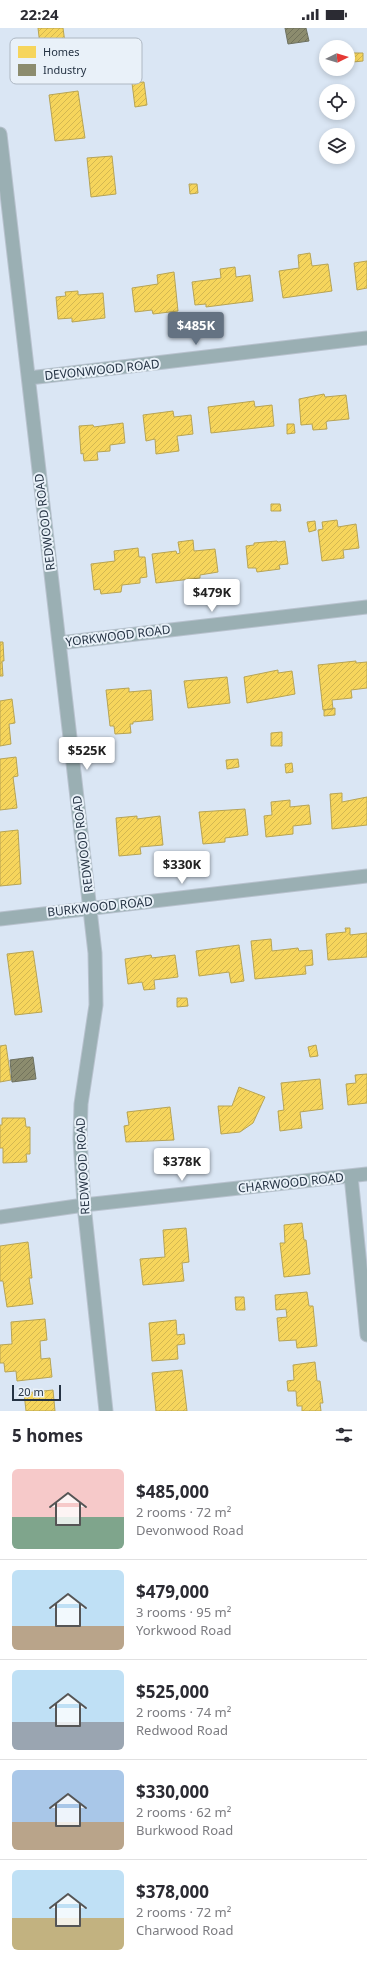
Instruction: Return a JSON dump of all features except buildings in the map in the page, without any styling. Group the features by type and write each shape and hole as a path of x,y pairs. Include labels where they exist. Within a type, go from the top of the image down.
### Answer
{"street":[{"name":"REDWOOD ROAD","path":"0,134 95,953 96,1005 81,1104 82,1176 106,1411"},
{"name":"DEVONWOOD ROAD","path":"28,378 367,338"},
{"name":"YORKWOOD ROAD","path":"59,643 367,607"},
{"name":"BURKWOOD ROAD","path":"0,918 90,909 367,876"},
{"name":"CHARWOOD ROAD","path":"0,1217 84,1205 367,1174"},
{"path":"351,1176 367,1335"}]}
